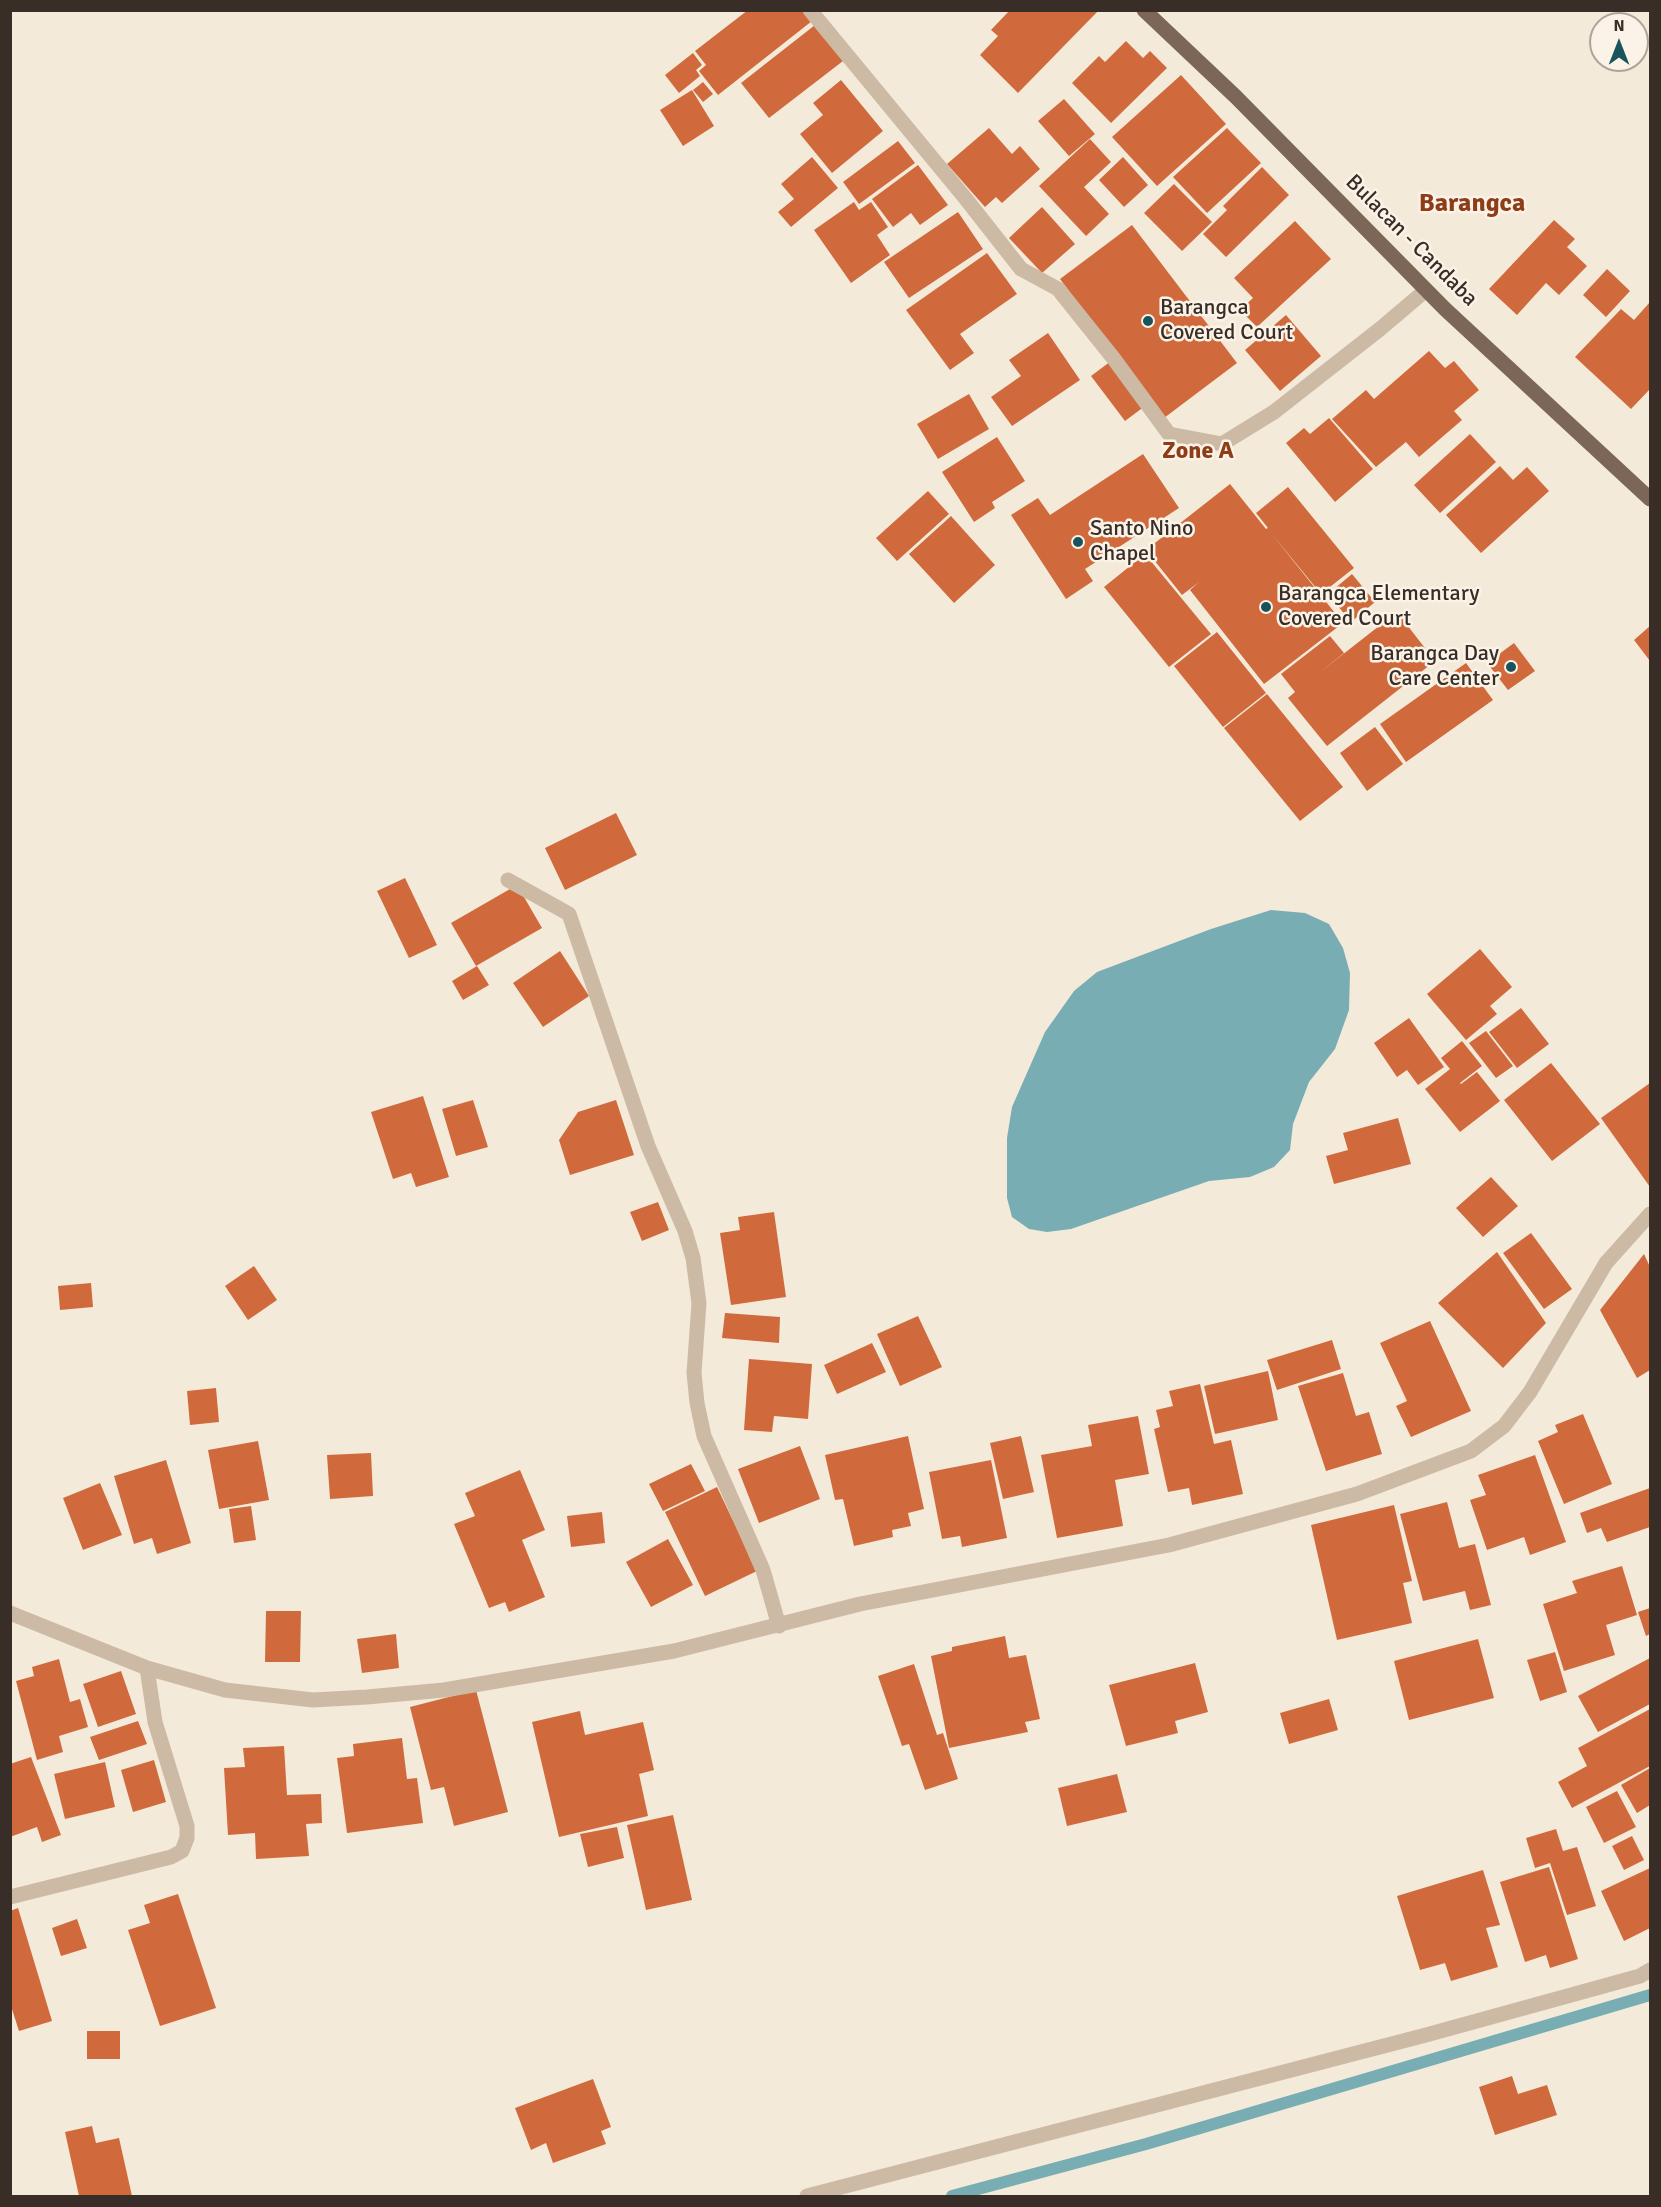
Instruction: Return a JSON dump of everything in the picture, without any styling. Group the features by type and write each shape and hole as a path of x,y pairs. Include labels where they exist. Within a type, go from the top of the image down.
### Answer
{"main road":[{"name":"Bulacan - Candaba","path":"1144,10 1236,97 1426,290 1650,499"}],"street":[{"path":"810,10 1021,269 1058,289 1114,359 1169,434 1222,444 1274,412 1426,290"},
{"path":"508,880 569,914 648,1146 685,1231 693,1258 699,1303 694,1373 704,1436 763,1570 778,1626"},
{"path":"10,1613 147,1668 225,1690 313,1700 367,1698 444,1690 674,1651 860,1604 1169,1545 1357,1494 1471,1451 1504,1426 1530,1392 1606,1263 1650,1214"},
{"path":"10,1897 171,1857 182,1851 187,1838 187,1826 155,1722 147,1668"},
{"path":"807,2196 1437,2032 1640,1976 1650,1970"}],"water":[{"path":"1271,910 1305,913 1329,924 1343,948 1350,973 1349,1010 1335,1049 1309,1082 1293,1124 1290,1150 1274,1167 1250,1177 1209,1181 1071,1229 1047,1232 1029,1229 1012,1217 1007,1198 1007,1138 1012,1107 1045,1032 1074,991 1097,972 1211,929"}],"building":[{"path":"748,10 804,10 812,21 718,95 699,71 706,65 695,51"},
{"path":"1010,10 1099,10 1018,93 980,55 998,36 991,30"},
{"path":"815,25 843,61 769,118 741,83"},
{"path":"1126,41 1143,58 1150,51 1167,68 1111,123 1072,83 1099,56 1105,62"},
{"path":"693,53 702,65 696,70 700,76 679,93 665,75"},
{"path":"1181,75 1226,124 1157,186 1112,137"},
{"path":"841,80 883,131 832,173 800,134 823,115 813,103"},
{"path":"703,82 713,94 703,102 693,90"},
{"path":"692,90 714,126 683,146 660,110"},
{"path":"1064,99 1095,134 1069,156 1038,121"},
{"path":"989,128 1012,154 1020,146 1040,169 1002,203 996,197 985,207 947,164"},
{"path":"1227,128 1261,163 1207,213 1173,177"},
{"path":"1090,139 1111,162 1084,187 1109,214 1086,236 1039,186"},
{"path":"898,141 915,163 859,204 843,182"},
{"path":"812,157 838,188 791,227 778,212 794,199 781,184"},
{"path":"1123,157 1148,185 1124,207 1099,180"},
{"path":"918,165 948,205 920,225 911,213 893,227 872,199"},
{"path":"1262,167 1289,195 1226,257 1203,234 1227,210 1223,206"},
{"path":"1174,184 1212,222 1182,251 1144,213"},
{"path":"854,202 859,210 871,202 888,227 877,235 890,255 851,283 814,230"},
{"path":"1042,207 1075,244 1042,273 1009,238"},
{"path":"958,212 983,249 909,298 884,262"},
{"path":"1554,220 1575,239 1567,247 1587,266 1559,295 1546,283 1517,315 1489,289"},
{"path":"1295,221 1331,259 1257,327 1240,310 1253,298 1234,278"},
{"name":"Barangca Covered Court","path":"1132,225 1237,363 1164,418 1060,279"},
{"path":"987,253 1017,294 960,334 974,353 950,370 906,310"},
{"path":"1607,269 1630,291 1606,317 1583,295"},
{"path":"1650,302 1650,389 1631,409 1575,357 1621,309 1634,320"},
{"path":"1286,315 1321,356 1280,391 1245,350"},
{"path":"1048,333 1080,380 1012,426 991,397 1021,376 1009,360"},
{"path":"1429,351 1445,368 1454,361 1479,390 1454,411 1462,420 1419,457 1406,442 1376,467 1332,419 1366,390 1374,399"},
{"path":"1111,361 1145,406 1125,421 1091,376"},
{"path":"969,394 989,429 938,459 917,424"},
{"path":"1329,418 1373,469 1335,502 1286,443 1304,428 1310,434"},
{"path":"1470,434 1496,462 1440,513 1414,485"},
{"path":"997,437 1025,481 992,502 995,508 974,522 942,472"},
{"name":"Santo Nino Chapel","path":"1143,454 1179,508 1085,569 1093,581 1066,599 1011,515 1038,498 1050,515"},
{"path":"1500,466 1513,480 1527,467 1549,491 1481,553 1446,515"},
{"path":"1230,484 1266,529 1268,528 1256,513 1288,487 1354,568 1321,594 1271,533 1343,623 1264,684 1190,590 1199,582 1182,595 1146,550"},
{"path":"928,491 949,514 897,561 876,538"},
{"path":"951,516 995,565 954,603 909,554"},
{"path":"1145,554 1211,634 1169,667 1104,587"},
{"path":"1352,574 1375,602 1351,622 1328,594"},
{"path":"1397,612 1435,661 1327,746 1288,698 1295,692 1281,674 1330,636 1344,653 1319,673"},
{"path":"1650,626 1650,661 1634,640"},
{"path":"1217,632 1266,693 1223,727 1174,666"},
{"name":"Barangca Day Care Center","path":"1514,643 1535,671 1508,690 1487,663"},
{"path":"1466,663 1493,700 1406,762 1380,724"},
{"path":"1267,694 1343,787 1300,821 1224,728"},
{"path":"1375,727 1403,764 1367,791 1340,753"},
{"path":"616,813 637,855 565,890 545,848"},
{"path":"405,878 437,945 409,958 377,891"},
{"path":"517,885 542,928 476,966 451,923"},
{"path":"1480,949 1512,987 1490,1006 1497,1014 1466,1040 1427,994"},
{"path":"560,951 589,996 543,1027 513,983"},
{"path":"477,966 489,985 463,1000 452,981"},
{"path":"1521,1008 1549,1044 1517,1068 1489,1032"},
{"path":"1409,1018 1444,1067 1418,1085 1407,1070 1397,1077 1374,1043"},
{"path":"1486,1031 1513,1066 1496,1078 1469,1043"},
{"path":"1462,1041 1482,1066 1460,1083 1477,1072 1500,1101 1460,1132 1425,1089 1450,1069 1441,1058"},
{"path":"1551,1063 1600,1124 1552,1161 1504,1100"},
{"path":"1650,1083 1650,1187 1601,1118"},
{"path":"423,1096 449,1177 416,1187 411,1173 393,1179 371,1112"},
{"path":"473,1100 488,1147 456,1156 442,1109"},
{"path":"616,1100 634,1155 570,1175 559,1140 578,1112"},
{"path":"1398,1118 1411,1164 1334,1184 1326,1156 1348,1150 1343,1133"},
{"path":"1491,1177 1518,1206 1483,1237 1456,1208"},
{"path":"658,1202 669,1230 642,1241 630,1212"},
{"path":"774,1212 786,1297 731,1305 720,1233 740,1230 738,1217"},
{"path":"1531,1233 1572,1289 1544,1309 1503,1253"},
{"path":"1497,1252 1546,1323 1503,1368 1438,1303"},
{"path":"1644,1254 1650,1267 1650,1370 1637,1378 1600,1310"},
{"path":"254,1266 277,1300 248,1320 225,1286"},
{"path":"91,1283 93,1307 60,1310 58,1286"},
{"path":"725,1313 780,1317 779,1343 722,1338"},
{"path":"918,1316 942,1367 900,1386 877,1334"},
{"path":"1430,1321 1471,1411 1411,1437 1396,1406 1407,1401 1380,1343"},
{"path":"1332,1340 1341,1369 1277,1390 1267,1360"},
{"path":"872,1343 886,1372 837,1394 824,1365"},
{"path":"749,1359 812,1364 808,1419 774,1416 772,1432 744,1430"},
{"path":"1268,1371 1278,1420 1215,1434 1204,1386"},
{"path":"1343,1373 1356,1416 1369,1412 1382,1454 1326,1471 1298,1386"},
{"path":"1200,1384 1214,1444 1231,1440 1243,1494 1192,1505 1189,1488 1168,1492 1154,1429 1160,1427 1156,1410 1173,1406 1169,1391"},
{"path":"216,1388 219,1422 190,1425 187,1391"},
{"path":"1583,1414 1612,1484 1564,1504 1538,1441 1558,1432 1555,1425"},
{"path":"1138,1416 1149,1474 1115,1480 1123,1526 1057,1538 1041,1455 1092,1446 1088,1425"},
{"path":"908,1436 924,1509 908,1513 911,1526 892,1530 893,1537 854,1546 843,1499 835,1500 825,1455"},
{"path":"1021,1436 1034,1492 1003,1499 990,1443"},
{"path":"258,1441 269,1500 219,1509 208,1450"},
{"path":"800,1446 820,1499 759,1523 738,1469"},
{"path":"371,1453 373,1496 330,1499 327,1455"},
{"path":"1535,1455 1566,1542 1530,1555 1524,1537 1487,1550 1470,1500 1486,1495 1478,1475"},
{"path":"166,1460 191,1543 157,1554 152,1538 134,1544 114,1476"},
{"path":"991,1460 1007,1538 962,1547 960,1536 942,1539 929,1472"},
{"path":"691,1464 705,1491 663,1511 649,1484"},
{"path":"520,1470 545,1530 522,1540 545,1597 509,1612 505,1602 489,1608 454,1524 475,1516 465,1493"},
{"path":"100,1483 122,1535 83,1550 63,1498"},
{"path":"717,1487 757,1571 705,1596 665,1512"},
{"path":"1650,1488 1650,1527 1607,1542 1601,1528 1587,1533 1580,1513"},
{"path":"1447,1502 1459,1548 1475,1544 1491,1605 1470,1610 1465,1591 1423,1601 1400,1514"},
{"path":"1394,1505 1412,1581 1403,1583 1412,1623 1337,1640 1311,1525"},
{"path":"251,1506 256,1540 234,1543 229,1509"},
{"path":"602,1512 605,1543 571,1547 567,1516"},
{"path":"668,1539 693,1585 651,1607 626,1562"},
{"path":"1622,1566 1637,1615 1606,1625 1615,1655 1564,1671 1543,1604 1577,1593 1572,1581"},
{"path":"1650,1608 1650,1634 1646,1636 1638,1612"},
{"path":"266,1611 301,1611 300,1662 265,1662"},
{"path":"396,1634 399,1668 362,1673 357,1639"},
{"path":"1005,1636 1009,1658 1026,1655 1040,1719 1025,1722 1028,1732 949,1748 931,1656 952,1651 952,1647"},
{"path":"1478,1639 1494,1698 1409,1720 1394,1661"},
{"path":"1555,1652 1567,1692 1540,1701 1527,1660"},
{"path":"1650,1658 1650,1704 1598,1732 1578,1696"},
{"path":"59,1659 70,1702 80,1699 88,1727 59,1736 63,1752 37,1760 16,1681 34,1676 32,1667"},
{"path":"1195,1663 1208,1712 1175,1721 1178,1733 1126,1746 1109,1685"},
{"path":"914,1664 937,1735 943,1733 958,1779 925,1790 909,1744 902,1746 878,1676"},
{"path":"121,1671 136,1714 98,1727 83,1684"},
{"path":"476,1690 508,1812 454,1826 444,1787 431,1790 410,1707"},
{"path":"1329,1699 1338,1730 1289,1744 1280,1713"},
{"path":"1650,1709 1650,1766 1572,1808 1558,1782 1587,1766 1578,1748"},
{"path":"580,1711 585,1735 643,1722 654,1770 639,1774 648,1816 559,1837 532,1722"},
{"path":"138,1721 147,1744 99,1760 90,1737"},
{"path":"402,1738 407,1779 417,1778 423,1823 347,1833 337,1758 354,1756 353,1744"},
{"path":"284,1746 287,1795 321,1794 322,1823 306,1824 309,1856 256,1859 255,1833 228,1835 224,1768 245,1767 243,1748"},
{"path":"31,1757 61,1835 42,1842 37,1827 10,1837 10,1764"},
{"path":"154,1760 166,1802 133,1812 121,1770"},
{"path":"105,1762 115,1807 65,1819 54,1774"},
{"path":"1650,1768 1650,1805 1637,1813 1621,1785"},
{"path":"1117,1774 1127,1812 1067,1826 1058,1788"},
{"path":"1617,1791 1636,1827 1604,1843 1586,1807"},
{"path":"673,1815 692,1900 646,1910 627,1825"},
{"path":"617,1827 624,1858 588,1867 580,1834"},
{"path":"1556,1829 1563,1851 1577,1847 1596,1906 1567,1915 1550,1863 1535,1868 1526,1838"},
{"path":"1632,1836 1644,1860 1624,1870 1612,1846"},
{"path":"1549,1867 1578,1959 1550,1968 1546,1955 1525,1962 1500,1882"},
{"path":"1650,1868 1650,1928 1624,1941 1601,1891"},
{"path":"1483,1870 1500,1925 1486,1928 1498,1967 1451,1981 1445,1963 1420,1970 1397,1896"},
{"path":"178,1894 216,2008 160,2026 128,1930 150,1923 144,1905"},
{"path":"18,1908 52,2021 19,2031 10,2003 10,1911"},
{"path":"77,1919 87,1948 61,1956 52,1928"},
{"path":"87,2031 120,2031 120,2059 87,2059"},
{"path":"1512,2076 1518,2094 1547,2085 1557,2115 1495,2135 1479,2087"},
{"path":"593,2079 611,2127 601,2131 606,2144 553,2163 546,2143 531,2150 515,2108"},
{"path":"92,2126 96,2143 119,2138 132,2196 79,2196 65,2132"}],"waterway":[{"path":"952,2196 1146,2144 1650,1995"}],"place":[{"name":"Barangca Covered Court","path":"1148,321"},
{"name":"Santo Nino Chapel","path":"1078,542"},
{"name":"Barangca Elementary Covered Court","path":"1266,607"},
{"name":"Barangca Day Care Center","path":"1511,667"}],"district":[{"name":"Barangca","path":"1472,204"},
{"name":"Zone A","path":"1198,452"}]}
